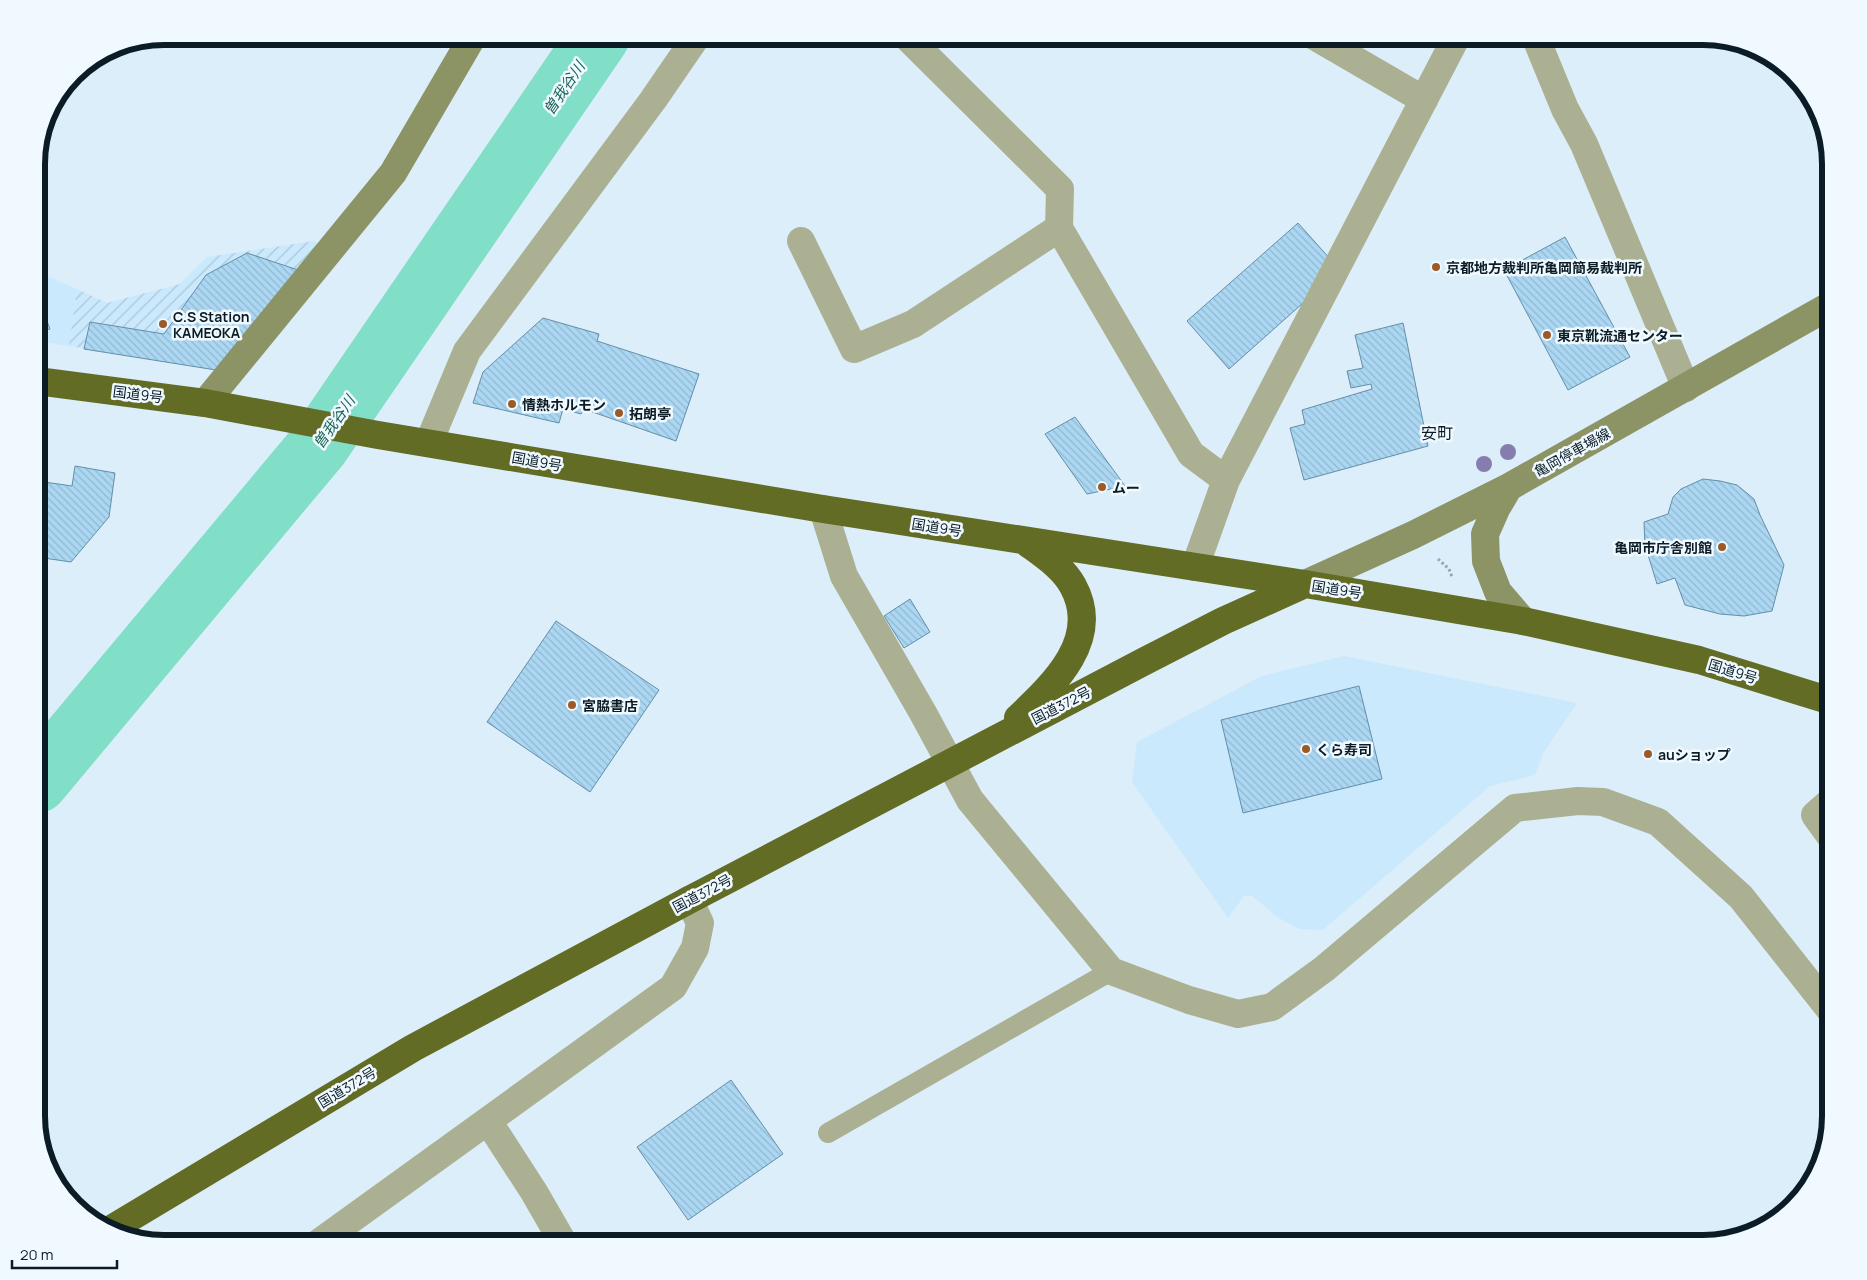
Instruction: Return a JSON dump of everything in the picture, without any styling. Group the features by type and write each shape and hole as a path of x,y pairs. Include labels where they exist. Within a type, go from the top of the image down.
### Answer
{"highway":[{"name":"国道9号","path":"45,382 205,403 823,509 1305,584 1523,621 1699,660 1822,698"},
{"path":"996,738 1034,703 1059,674 1074,653 1081,637 1083,620 1080,601 1072,584 1057,566 1024,540"},
{"name":"国道372号","path":"118,1226 413,1048 688,900 996,738 1223,621 1305,584"}],"main road":[{"path":"205,403 393,173 468,45"},
{"name":"亀岡停車場線","path":"1305,584 1413,536 1510,487 1822,310"},
{"path":"1510,487 1485,534 1486,561 1498,592 1523,621"}],"street":[{"path":"430,442 467,351 653,100 691,45"},
{"path":"915,45 1060,188 1059,228 1191,454 1226,480"},
{"path":"1329,45 1424,100"},
{"path":"1195,567 1226,480 1452,45"},
{"path":"1539,45 1564,109 1584,144 1686,388"},
{"path":"802,241 854,349 913,324 1059,228"},
{"path":"823,509 844,576 951,763 970,800 1111,970 1189,1000 1238,1014 1272,1007 1324,969 1515,808 1578,801 1603,802 1658,822 1747,905 1822,1000"},
{"path":"1822,809 1815,815 1822,825"},
{"path":"335,1235 673,987 695,948 700,922 688,900"},
{"path":"488,1121 534,1192 559,1235"}],"lane":[{"path":"828,1133 1111,970"}],"path":[{"path":"1432,553 1449,569"}],"shaded area":[{"name":"C.S Station KAMEOKA","path":"314,241 323,246 216,370 69,346 77,289 107,303 180,284 207,257"},
{"path":"45,275 77,289 69,346 45,342"},
{"path":"1344,656 1577,703 1544,752 1535,775 1490,786 1323,930 1299,929 1279,918 1252,896 1244,896 1228,918 1132,782 1137,742 1262,676"}],"building":[{"path":"1298,223 1340,270 1229,369 1187,321"},
{"path":"1565,237 1630,357 1568,390 1504,270"},
{"name":"C.S Station KAMEOKA","path":"247,253 298,270 216,370 84,349 90,322 164,334 206,275"},
{"path":"45,316 50,329 45,330"},
{"path":"543,318 599,334 597,341 699,374 676,441 584,409 581,414 563,409 559,423 473,403 483,372"},
{"path":"1403,323 1428,446 1304,480 1290,428 1305,424 1302,410 1372,389 1371,384 1351,388 1347,371 1363,368 1355,335"},
{"path":"1075,417 1125,486 1087,494 1045,434"},
{"path":"75,466 115,473 109,517 71,562 45,558 45,482 72,486"},
{"path":"1703,479 1737,485 1754,499 1784,565 1772,611 1744,616 1720,614 1685,605 1675,578 1657,584 1645,545 1644,522 1668,514 1673,497 1681,489"},
{"path":"910,599 930,632 904,648 884,616"},
{"path":"556,621 659,690 590,792 487,722"},
{"path":"1359,686 1382,779 1243,813 1221,720"},
{"path":"731,1080 783,1154 688,1220 637,1147"}],"waterway":[{"name":"曽我谷川","path":"45,772 319,445 593,45"}],"place":[{"name":"京都地方裁判所亀岡簡易裁判所","path":"1436,267"},
{"name":"C.S Station KAMEOKA","path":"163,324"},
{"name":"東京靴流通センター","path":"1547,335"},
{"name":"情熱ホルモン","path":"512,404"},
{"name":"拓朗亭","path":"619,413"},
{"name":"ムー","path":"1102,487"},
{"name":"亀岡市庁舎別館","path":"1722,547"},
{"name":"宮脇書店","path":"572,705"},
{"name":"くら寿司","path":"1306,749"},
{"name":"auショップ","path":"1648,754"}],"district":[{"name":"安町","path":"1437,433"}]}
